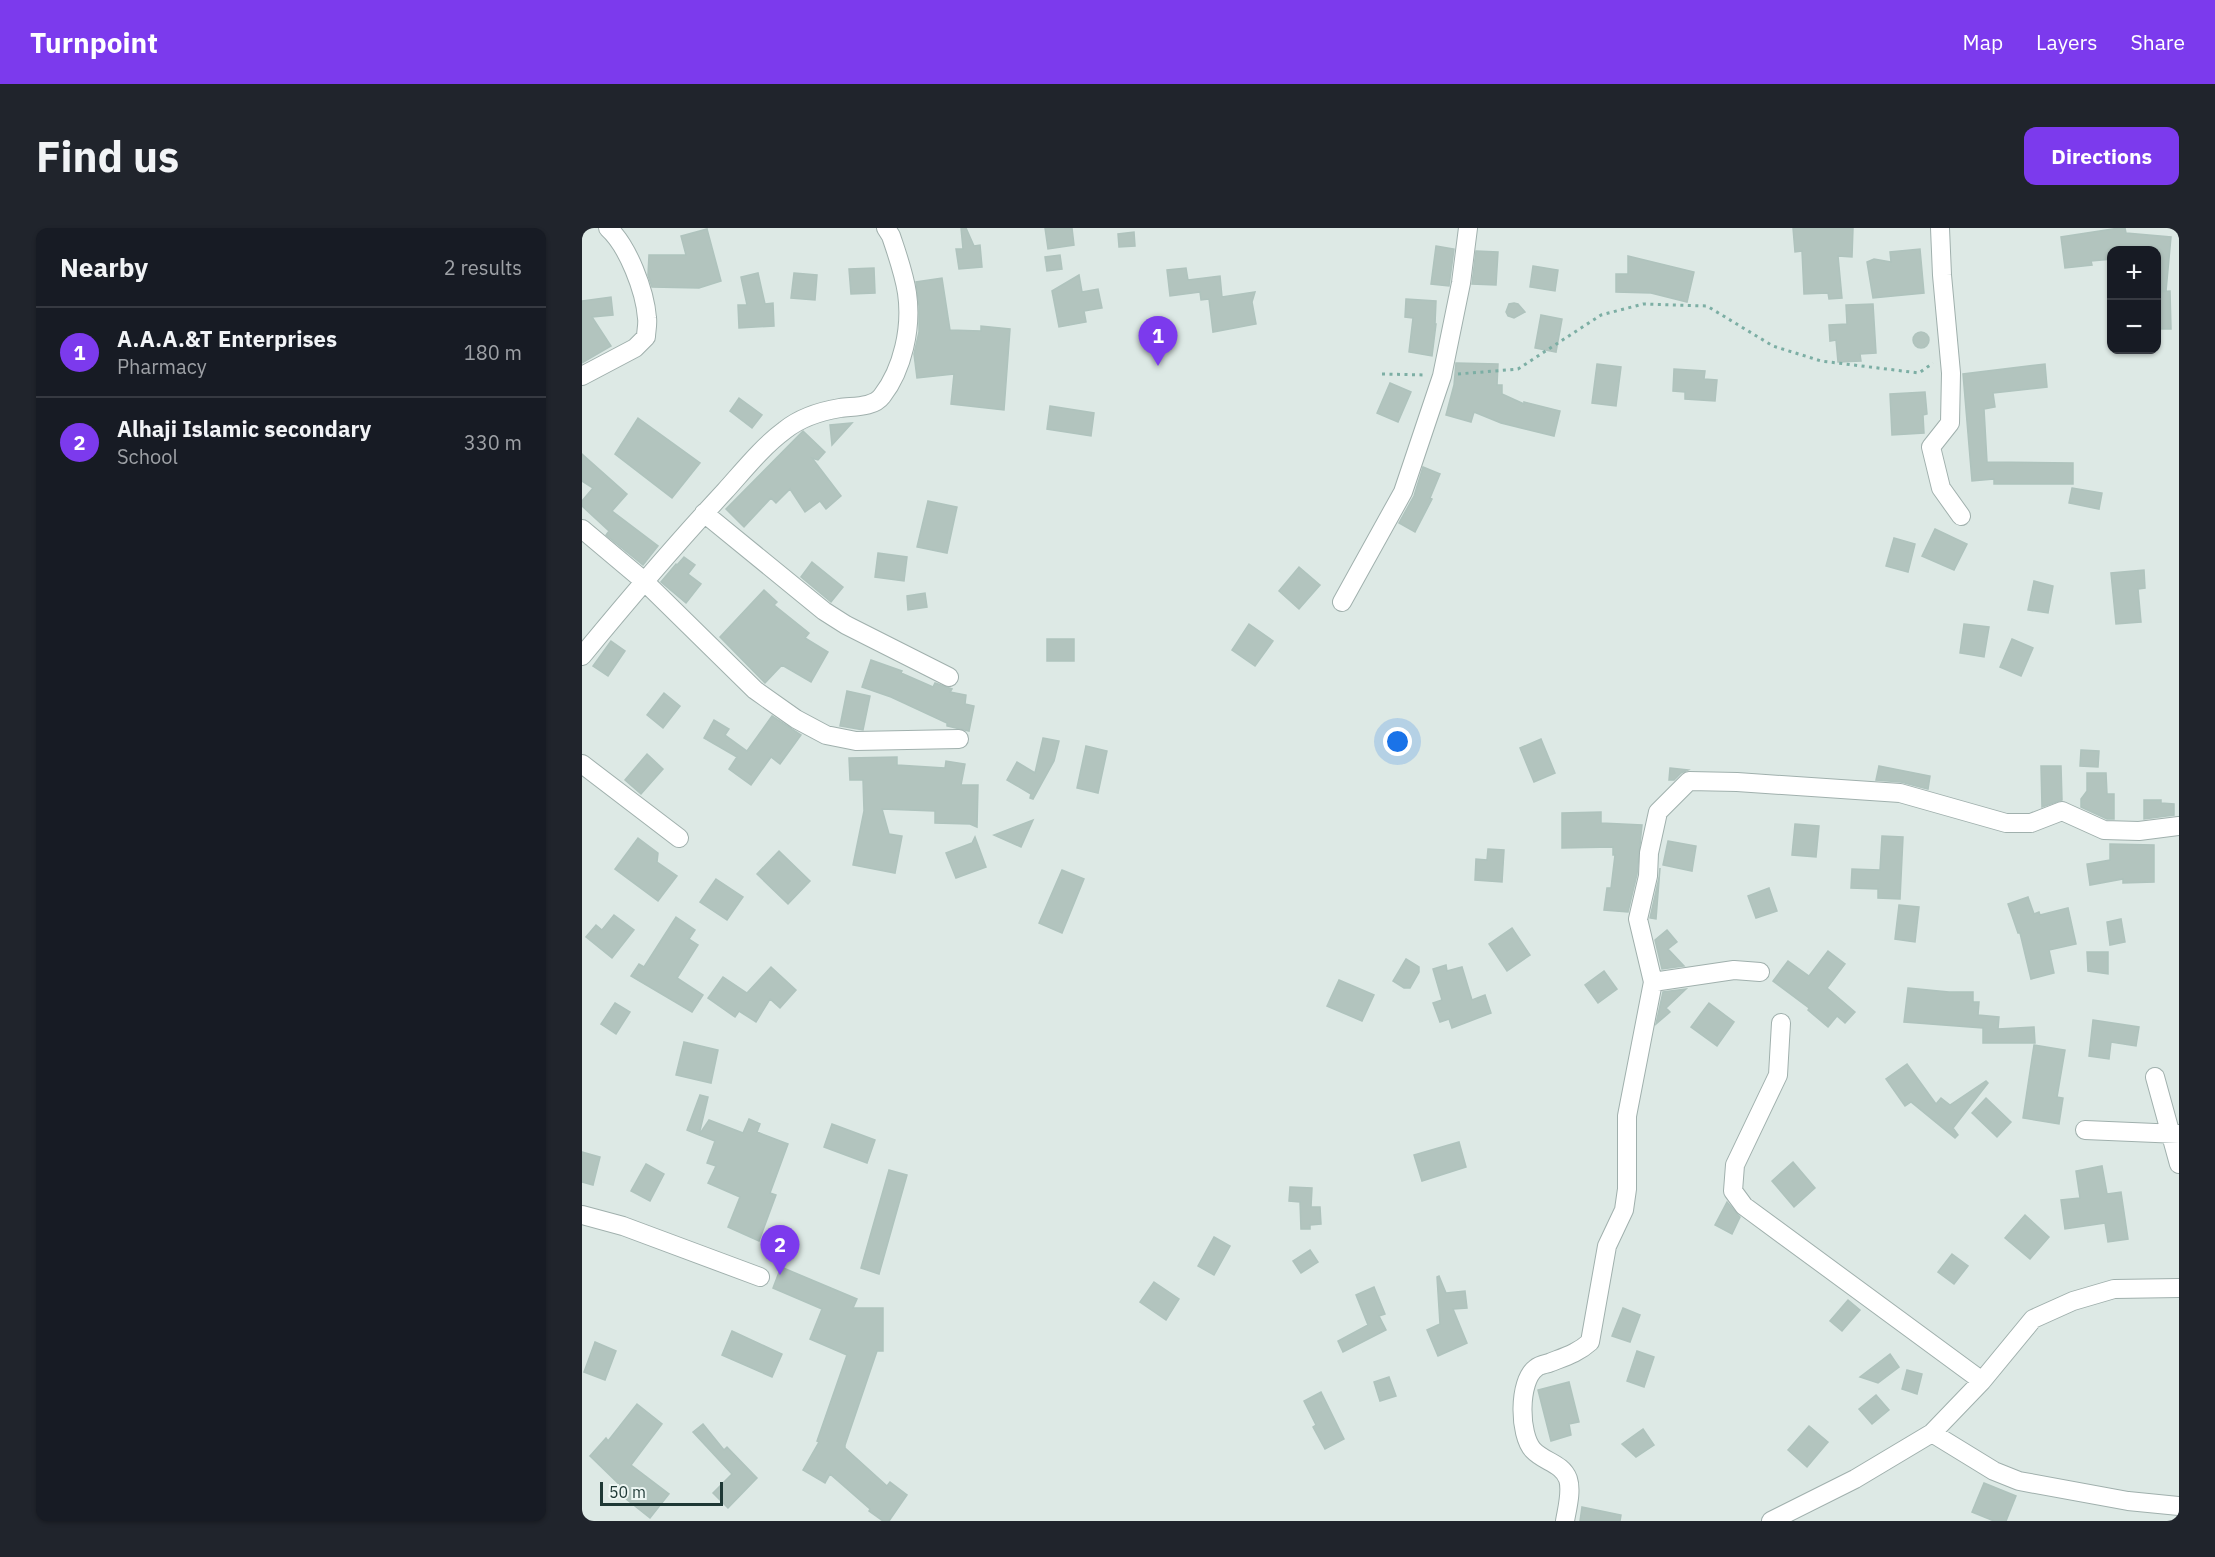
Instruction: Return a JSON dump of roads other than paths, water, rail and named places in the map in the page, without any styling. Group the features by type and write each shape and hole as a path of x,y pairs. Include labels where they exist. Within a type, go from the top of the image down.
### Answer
{"street":[{"path":"582,376 635,348 646,338 647,319 641,291 628,256 608,228"},
{"path":"582,656 644,581 770,442 787,428 818,414 840,408 861,407 880,399 903,354 907,326 907,293 891,236 886,228"},
{"path":"1342,602 1403,492 1442,376 1461,283 1468,228"},
{"path":"1940,228 1951,373 1950,423 1931,447 1941,488 1961,516"},
{"path":"704,513 824,611 846,625 949,677"},
{"path":"582,529 644,581 754,690 796,719 826,735 856,741 959,739"},
{"path":"582,764 679,838"},
{"path":"1565,1521 1568,1480 1560,1467 1541,1458 1531,1449 1525,1435 1522,1395 1527,1380 1536,1368 1579,1352 1590,1342 1607,1246 1624,1210 1627,1188 1627,1116 1653,982 1638,919 1648,876 1649,853 1658,812 1689,782 1737,782 1900,794 2006,823 2031,823 2062,811 2104,830 2139,831 2179,826"},
{"path":"1653,982 1734,970 1760,972"},
{"path":"1781,1023 1778,1075 1735,1165 1733,1191 1744,1206 1982,1381"},
{"path":"2155,1077 2175,1134 2179,1164"},
{"path":"2085,1130 2175,1134"},
{"path":"582,1215 623,1226 760,1277"},
{"path":"1771,1521 1797,1517 1932,1433 1982,1381 2033,1319 2073,1301 2114,1289 2179,1288"},
{"path":"1932,1433 1994,1471 2019,1481 2128,1501 2179,1506"}],"place":[{"name":"A.A.A.&T Enterprises","path":"1158,366"},
{"name":"Alhaji Islamic secondary","path":"780,1275"}]}
